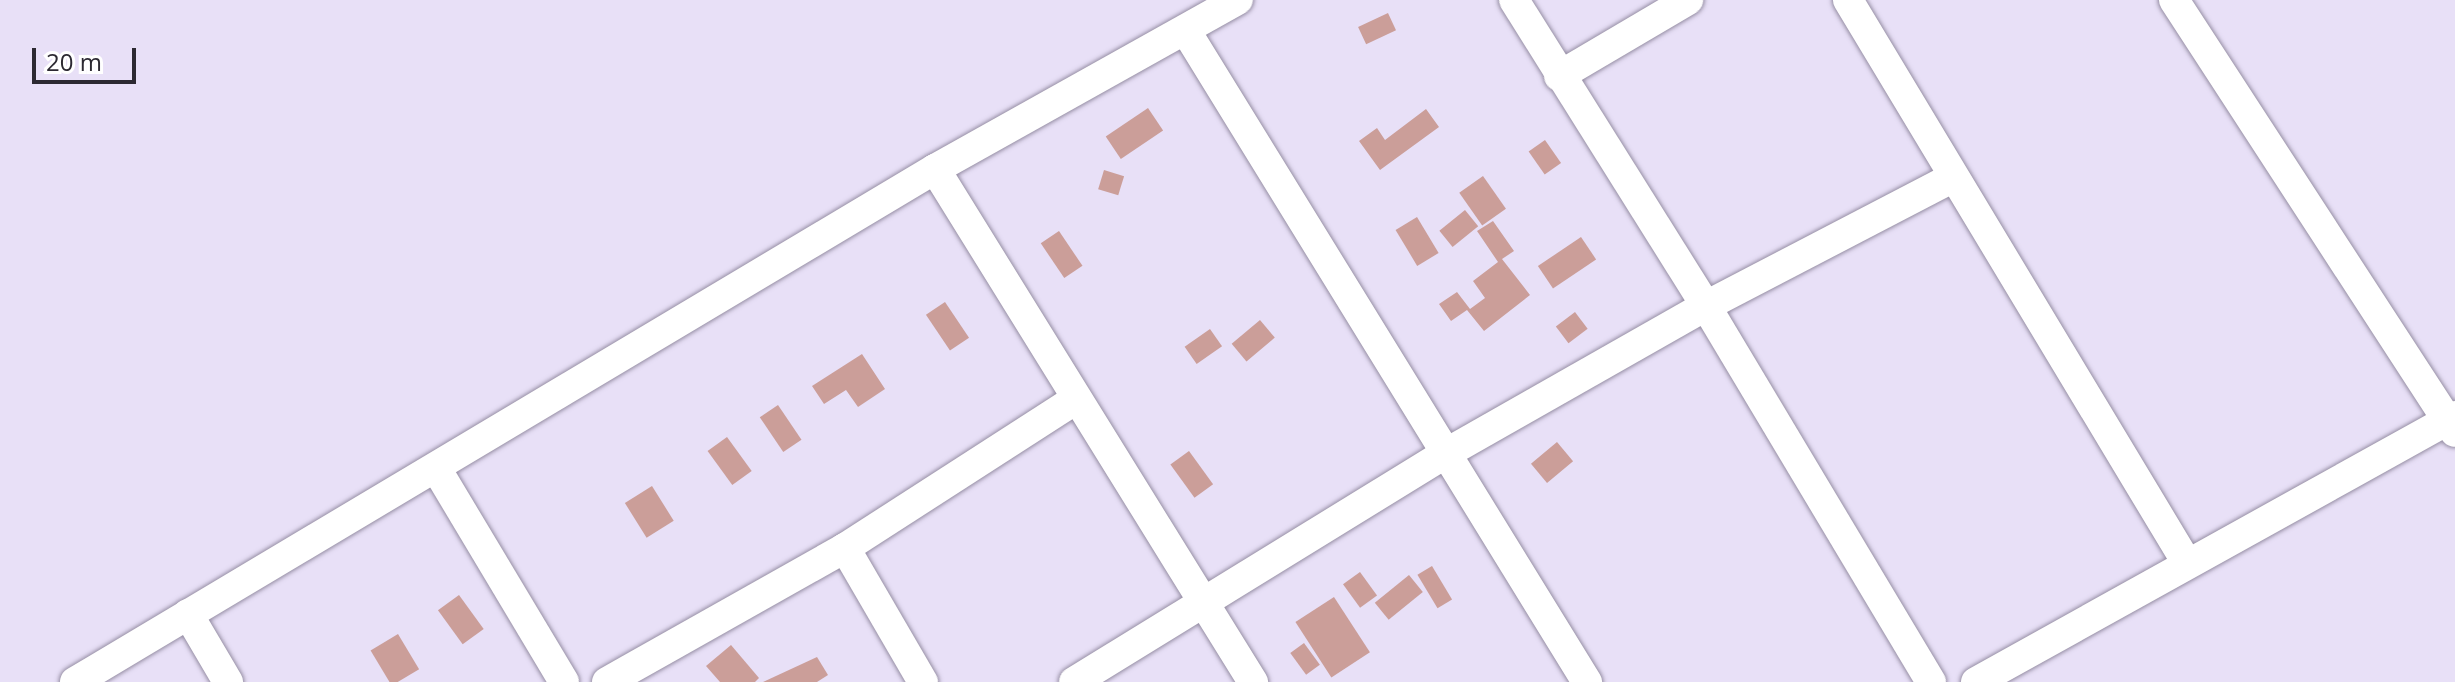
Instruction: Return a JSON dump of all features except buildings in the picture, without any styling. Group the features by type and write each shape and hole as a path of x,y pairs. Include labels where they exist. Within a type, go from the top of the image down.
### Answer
{"street":[{"path":"75,682 935,169 1238,0"},
{"path":"1514,0 1706,306 1931,682"},
{"path":"1559,76 1688,0"},
{"path":"1848,0 1952,178 2187,563"},
{"path":"1976,682 2187,563 2452,423 2174,0"},
{"path":"1186,31 1587,682"},
{"path":"935,169 1076,399 1205,599 1253,682"},
{"path":"1074,682 1445,454 1706,306 1952,178"},
{"path":"607,682 845,548 1076,399"},
{"path":"436,468 564,682"},
{"path":"845,548 923,682"},
{"path":"188,614 228,682"}]}
